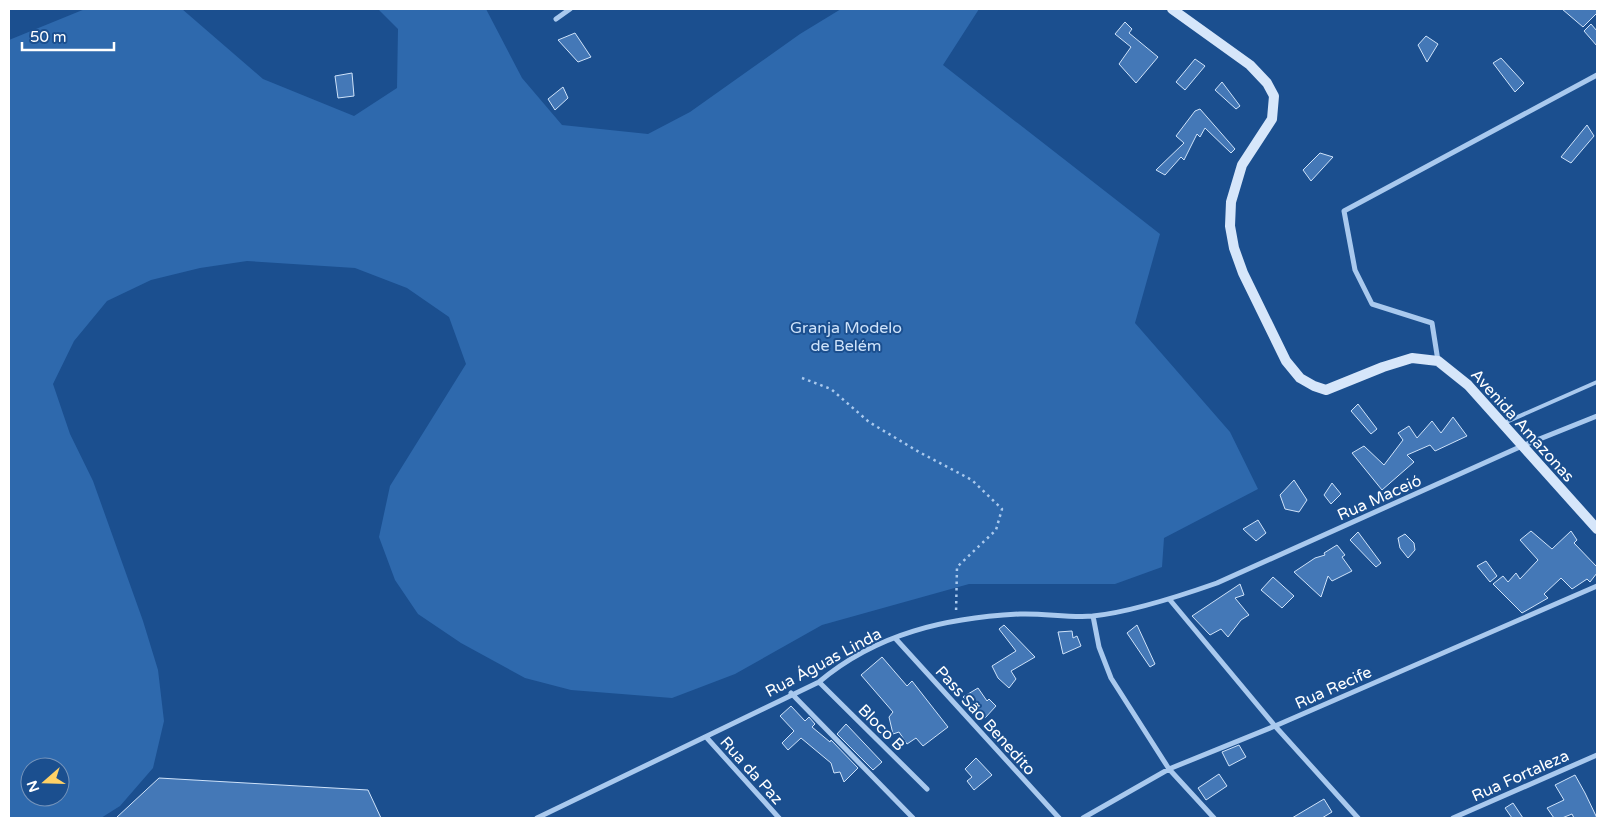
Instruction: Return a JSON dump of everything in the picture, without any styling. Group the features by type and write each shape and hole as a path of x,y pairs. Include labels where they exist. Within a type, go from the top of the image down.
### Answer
{"street":[{"path":"556,19 570,9"},
{"path":"1172,9 1250,65 1267,83 1274,96 1272,119 1242,165 1234,189 1230,226 1234,248 1286,361 1300,378 1326,390 1382,367 1412,358 1438,361 1432,323 1372,304 1355,270 1344,212 1597,75"},
{"name":"Avenida Amazonas","path":"1438,361 1468,385 1597,529"},
{"name":"Rua Maceió","path":"1170,600 1217,583 1522,446 1597,416"},
{"name":"Rua Recife","path":"1083,818 1169,769 1274,726 1597,586"},
{"path":"1170,600 1274,726 1358,818"},
{"name":"Rua Águas Linda","path":"538,818 707,738 791,694 819,682 842,662 922,627 956,621 1021,614 1093,616 1170,600"},
{"path":"1093,616 1099,647 1111,678 1169,769 1214,818"},
{"name":"Pass São Benedito","path":"895,638 1059,818"},
{"name":"Bloco B","path":"819,682 927,789"},
{"path":"791,694 913,818"},
{"name":"Rua da Paz","path":"707,738 779,818"},
{"name":"Rua Fortaleza","path":"1452,818 1597,755"}],"lane":[{"path":"1502,424 1597,382"}],"path":[{"path":"802,378 831,389 869,422 918,452 972,480 1002,509 996,530 957,568 956,621"}],"green space":[{"name":"Granja Modelo de Belém","path":"85,9 182,9 263,79 354,116 397,88 398,29 378,9 486,9 522,78 562,125 648,134 690,112 800,34 841,9 979,9 943,65 1160,234 1135,323 1230,432 1258,489 1164,538 1162,567 1115,584 969,584 822,625 735,674 672,698 571,690 525,678 461,643 418,614 395,580 379,537 390,486 466,364 449,317 407,288 355,268 247,261 200,268 151,280 107,301 74,341 53,384 70,434 93,481 143,621 158,670 164,721 153,768 120,806 101,818 9,818 9,40"}],"building":[{"path":"1562,9 1597,9 1597,13 1583,27"},
{"path":"1125,22 1132,29 1129,33 1158,57 1136,83 1119,64 1131,47 1115,34"},
{"path":"1591,24 1597,31 1597,46 1584,31"},
{"path":"575,33 591,57 578,62 558,40"},
{"path":"1426,36 1438,44 1427,62 1418,45"},
{"path":"1501,58 1524,83 1515,92 1493,63"},
{"path":"1195,59 1205,66 1185,90 1176,82"},
{"path":"352,73 354,96 338,98 335,76"},
{"path":"1222,82 1240,106 1236,109 1215,90"},
{"path":"563,87 568,98 555,110 548,99"},
{"path":"1200,109 1235,149 1231,153 1205,128 1200,137 1197,134 1184,160 1181,157 1165,175 1156,170 1184,143 1176,136 1195,111"},
{"path":"1587,125 1594,136 1571,163 1561,157"},
{"path":"1320,153 1333,157 1311,181 1303,170"},
{"path":"1358,404 1377,429 1371,434 1351,411"},
{"path":"1453,417 1467,436 1435,451 1430,445 1407,455 1414,462 1382,490 1352,453 1364,446 1384,465 1403,440 1398,433 1409,426 1417,438 1432,421 1441,433"},
{"path":"1294,480 1307,500 1299,512 1285,509 1280,495"},
{"path":"1332,483 1341,494 1331,504 1324,495"},
{"path":"1258,520 1266,533 1256,541 1243,529"},
{"path":"1531,531 1552,549 1571,531 1577,540 1574,543 1597,567 1597,573 1590,582 1587,579 1572,589 1561,578 1544,594 1548,598 1522,613 1493,584 1503,576 1508,582 1516,573 1520,579 1538,560 1520,540"},
{"path":"1358,532 1381,563 1376,567 1350,540"},
{"path":"1405,534 1414,543 1415,550 1408,558 1400,548 1398,538"},
{"path":"1337,545 1345,555 1342,557 1352,571 1332,581 1328,576 1321,597 1294,572 1315,558 1325,555 1324,553"},
{"path":"1486,561 1497,576 1490,582 1477,566"},
{"path":"1273,577 1294,596 1282,608 1261,590"},
{"path":"1240,584 1244,595 1235,598 1249,615 1241,620 1228,637 1221,629 1210,635 1192,616"},
{"path":"1004,625 1035,657 1011,671 1016,679 1009,688 998,678 992,666 1016,651 999,629"},
{"path":"1137,625 1155,664 1150,667 1127,633"},
{"path":"1072,631 1073,638 1077,636 1081,646 1063,654 1058,632"},
{"path":"882,657 907,686 912,681 948,727 923,746 916,738 907,744 899,732 893,734 889,717 893,712 861,675"},
{"path":"978,688 987,701 989,699 996,706 985,718 963,697"},
{"path":"791,706 805,721 809,717 815,724 812,727 830,742 831,740 858,768 844,782 840,772 834,773 831,763 801,738 788,750 782,743 794,731 780,716"},
{"path":"846,724 882,762 873,770 837,734"},
{"path":"1239,745 1246,757 1229,766 1222,752"},
{"path":"976,758 992,775 974,790 967,781 972,777 965,769"},
{"path":"1219,774 1227,786 1206,800 1198,788"},
{"path":"1575,775 1597,818 1574,818 1572,814 1562,818 1554,818 1547,808 1564,800 1555,785"},
{"path":"159,778 368,790 381,818 116,818"},
{"path":"1324,799 1332,812 1322,818 1292,818"},
{"path":"1513,803 1523,818 1512,818 1505,808"}]}
